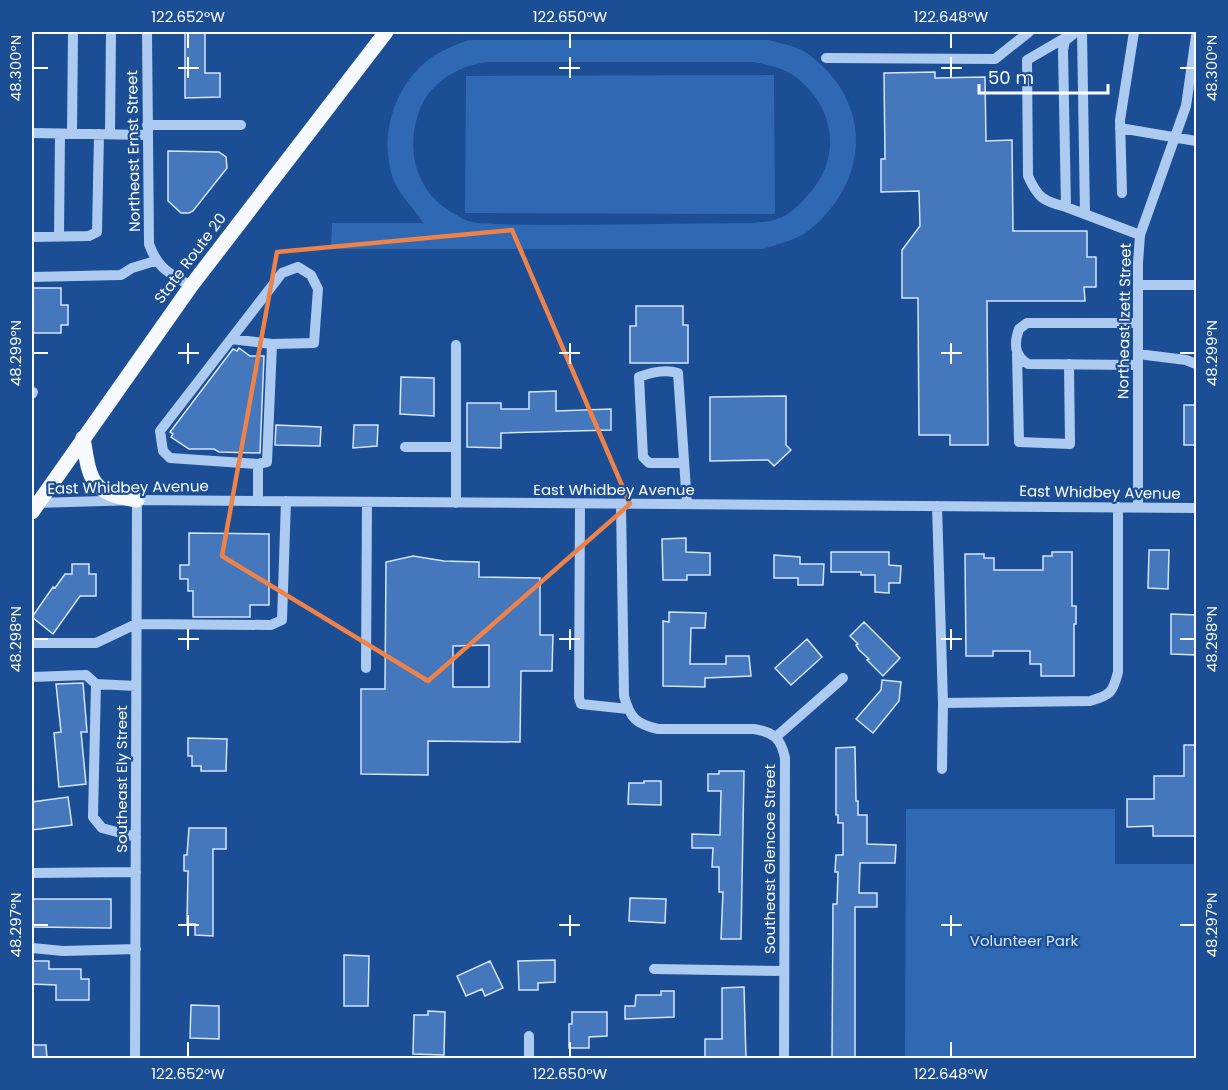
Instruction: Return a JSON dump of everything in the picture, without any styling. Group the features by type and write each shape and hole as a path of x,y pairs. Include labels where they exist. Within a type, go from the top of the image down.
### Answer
{"main road":[{"name":"State Route 20","path":"33,506 191,286 386,32"},
{"path":"83,438 90,476 99,489 114,497 137,500"}],"street":[{"path":"72,134 73,32"},
{"path":"32,237 89,236 97,232 111,32"},
{"name":"Northeast Ernst Street","path":"147,32 149,244 155,261"},
{"path":"826,58 995,59 1029,32"},
{"path":"1082,32 1085,214"},
{"path":"1122,193 1120,128 1134,32"},
{"path":"1066,207 1063,50 1065,41 1073,33"},
{"path":"1073,33 1027,60 1028,176 1043,201 1066,207 1140,235"},
{"name":"Northeast Izett Street","path":"1138,507 1140,235 1186,106 1197,36"},
{"path":"32,134 105,134 241,125"},
{"path":"1120,128 1197,141"},
{"path":"59,236 60,134"},
{"path":"32,277 121,275 132,268 155,261 164,270 191,286"},
{"path":"231,339 272,344 314,344 318,289 311,275 298,267 282,273 231,339 160,431 163,451 170,458 258,464 267,462 272,344"},
{"path":"1138,285 1197,285"},
{"path":"1069,364 1070,444 1018,442 1016,338 1020,329 1027,323 1138,323"},
{"path":"456,345 456,503"},
{"path":"1017,354 1028,364 1138,360 1186,360 1197,364"},
{"path":"684,463 649,463 643,457 639,378 652,372 678,373 687,504"},
{"path":"405,447 456,447"},
{"path":"258,464 258,501"},
{"name":"East Whidbey Avenue","path":"33,506 137,500 1197,508"},
{"name":"Southeast Ely Street","path":"135,1059 137,500"},
{"path":"32,643 96,643 136,624 271,625 282,620 286,501"},
{"path":"366,668 367,502"},
{"path":"580,504 579,698 581,705 628,709"},
{"path":"621,504 624,696 634,719 646,726 658,729 754,729 767,731 777,736 843,678"},
{"path":"937,506 943,703 942,768"},
{"path":"943,703 1090,701 1106,696 1114,688 1118,672 1118,507"},
{"path":"32,677 86,675 96,684 136,686"},
{"path":"96,684 93,817 102,828 136,837"},
{"name":"Southeast Glencoe Street","path":"777,736 785,758 784,1059"},
{"path":"32,873 136,872"},
{"path":"32,948 63,951 136,949"},
{"path":"654,969 784,971"},
{"path":"529,1036 529,1059"}],"highlighted area":[{"path":"512,230 630,504 428,681 222,556 277,252"}],"green space":[{"path":"469,40 769,40 792,46 812,57 832,76 845,96 853,119 856,141 853,164 845,186 831,208 813,227 795,238 762,249 331,249 332,223 423,223 394,181 388,151 391,120 402,91 421,66 437,54","holes":["487,62 754,62 782,69 797,78 810,90 820,104 830,133 830,149 820,180 798,205 777,219 750,223 558,225 477,223 465,220 443,206 432,196 418,173 413,146 421,106 443,79 475,64"]},
{"path":"774,75 775,214 465,213 466,76"},
{"name":"Volunteer Park","path":"906,809 1115,809 1115,864 1196,864 1196,1058 905,1058"}],"building":[{"path":"185,32 205,32 205,73 220,73 220,97 185,98"},
{"path":"935,72 935,78 985,77 986,141 1012,140 1013,231 1087,231 1087,257 1096,257 1096,287 1084,287 1085,301 987,301 988,445 950,445 950,435 919,435 918,298 902,298 902,250 920,226 919,191 881,192 881,159 885,159 884,73"},
{"path":"168,151 219,152 226,157 227,168 189,213 181,213 168,201"},
{"path":"32,288 61,288 61,305 68,305 68,325 61,325 61,333 32,333"},
{"path":"636,306 683,306 683,325 688,325 688,363 630,363 630,326 636,326"},
{"path":"239,348 250,356 264,356 260,453 189,449 171,437 173,434 170,432 233,349 237,351"},
{"path":"401,377 434,378 434,416 400,414"},
{"path":"556,391 556,411 611,409 611,430 501,433 501,448 467,447 467,403 501,403 501,409 529,409 529,392"},
{"path":"786,396 786,445 791,450 774,466 768,460 710,461 710,397"},
{"path":"1184,405 1197,405 1197,445 1184,445"},
{"path":"276,425 321,427 320,446 275,445"},
{"path":"354,425 378,425 377,446 353,448"},
{"path":"189,533 269,534 269,605 250,605 250,617 193,617 193,591 188,591 188,579 180,579 180,565 189,565"},
{"path":"686,538 686,552 710,553 710,575 687,575 687,580 663,580 662,539"},
{"path":"1149,550 1169,550 1168,589 1148,588"},
{"path":"831,552 889,552 889,565 901,566 900,583 889,583 889,593 875,592 875,575 861,575 861,572 831,572"},
{"path":"1052,552 1072,552 1072,606 1076,606 1074,676 1041,676 1041,664 1030,664 1030,651 993,651 993,656 966,656 965,554 984,554 984,558 994,558 994,570 1043,570 1043,556 1052,556"},
{"path":"774,555 800,557 800,564 824,564 823,585 798,585 798,578 774,578"},
{"path":"413,556 444,561 479,562 479,577 540,578 540,635 553,635 552,671 521,671 520,742 428,741 428,775 361,774 361,689 385,689 386,562","holes":["489,645 489,687 453,687 453,646"]},
{"path":"72,564 89,564 89,574 96,574 96,596 80,596 53,634 32,617 65,574 72,574"},
{"path":"669,612 706,613 705,628 691,628 690,664 726,664 726,656 749,656 751,676 705,678 705,687 663,686 663,621 669,622"},
{"path":"1171,614 1197,615 1197,655 1171,654"},
{"path":"864,622 900,658 883,676 867,660 869,659 859,650 856,645 858,644 850,636"},
{"path":"807,639 822,657 791,685 775,668"},
{"path":"882,680 901,682 899,701 873,733 856,719 881,690"},
{"path":"83,683 87,732 81,732 86,784 59,787 54,733 61,732 56,684"},
{"path":"188,738 227,739 226,771 201,771 201,766 192,766 192,756 188,756"},
{"path":"1184,745 1197,745 1197,836 1153,836 1153,826 1127,827 1127,799 1154,799 1154,776 1184,776"},
{"path":"855,747 856,801 858,801 858,815 867,815 867,844 896,845 895,863 860,863 859,893 877,893 877,907 855,907 855,1059 832,1059 833,904 837,904 836,855 843,855 843,823 838,823 838,815 836,815 836,748"},
{"path":"719,771 744,771 741,939 721,939 723,892 719,892 719,867 712,867 713,848 692,848 692,834 720,835 721,791 708,791 708,774 719,774"},
{"path":"644,781 661,781 661,805 628,804 629,783 644,783"},
{"path":"68,797 72,825 32,830 32,802"},
{"path":"189,828 226,828 226,849 213,849 213,936 195,935 195,924 187,924 188,871 184,871 184,855 187,855"},
{"path":"630,898 666,899 665,923 629,921"},
{"path":"32,899 111,899 111,928 32,927"},
{"path":"344,955 369,956 368,1006 344,1006"},
{"path":"555,960 555,982 538,983 538,990 519,990 518,961"},
{"path":"32,961 49,961 49,969 81,969 81,979 89,979 89,1000 56,1000 56,985 32,984"},
{"path":"490,961 503,988 485,996 482,989 466,996 457,976"},
{"path":"744,987 746,1059 705,1059 705,1039 722,1039 722,988"},
{"path":"661,991 674,991 674,1017 625,1019 625,1006 635,1006 636,995 661,995"},
{"path":"191,1005 219,1006 219,1039 190,1038"},
{"path":"428,1011 445,1012 444,1055 413,1054 414,1015 428,1015"},
{"path":"572,1012 607,1012 607,1036 589,1037 589,1048 569,1048 569,1024 572,1024"},
{"path":"33,1045 46,1045 47,1059 33,1059"}]}
